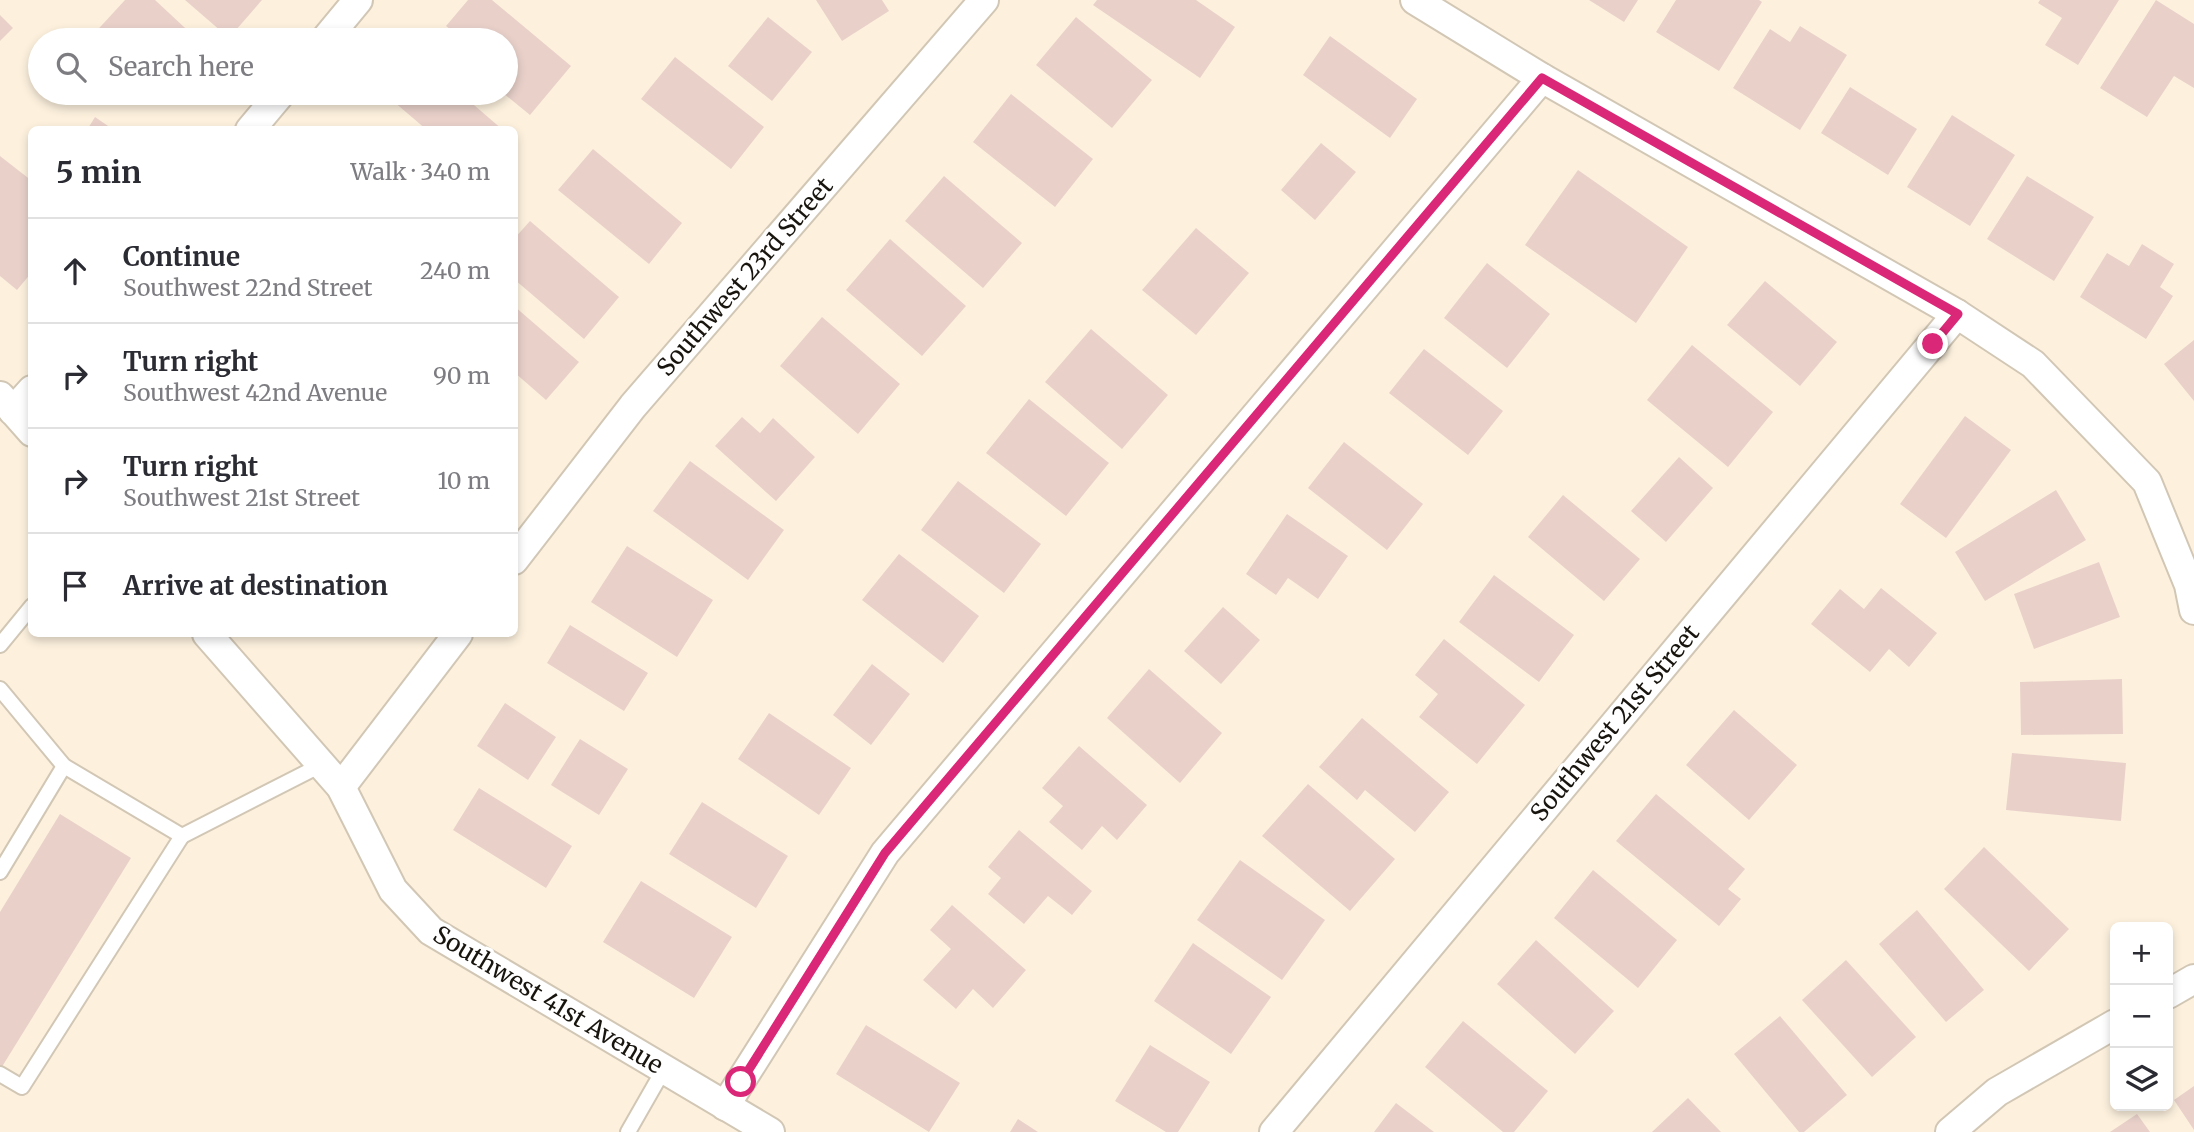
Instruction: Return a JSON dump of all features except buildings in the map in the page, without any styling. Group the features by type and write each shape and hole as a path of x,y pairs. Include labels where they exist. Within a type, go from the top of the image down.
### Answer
{"street":[{"path":"335,28 358,0"},
{"name":"Southwest 23rd Street","path":"518,555 633,406 984,0"},
{"path":"1415,0 1542,78 1958,314 2033,363 2147,482 2189,585 2194,610"},
{"path":"725,1106 885,853 1542,78"},
{"path":"253,126 271,105"},
{"name":"Southwest 21st Street","path":"1274,1132 1958,314"},
{"path":"11,416 28,395"},
{"name":"Southwest 41st Avenue","path":"210,637 341,787 393,890 431,931 770,1132"},
{"path":"341,787 456,637"},
{"path":"2173,991 2194,979"},
{"path":"1950,1132 1997,1092 2110,1027"}],"lane":[{"path":"0,645 28,611"},
{"path":"0,689 64,766 182,836"},
{"path":"0,1074 22,1087 182,836 321,765"},
{"path":"0,872 64,766"},
{"path":"628,1132 664,1069"}],"route":[{"path":"741,1082 885,853 1542,78 1958,314 1933,344"}]}
